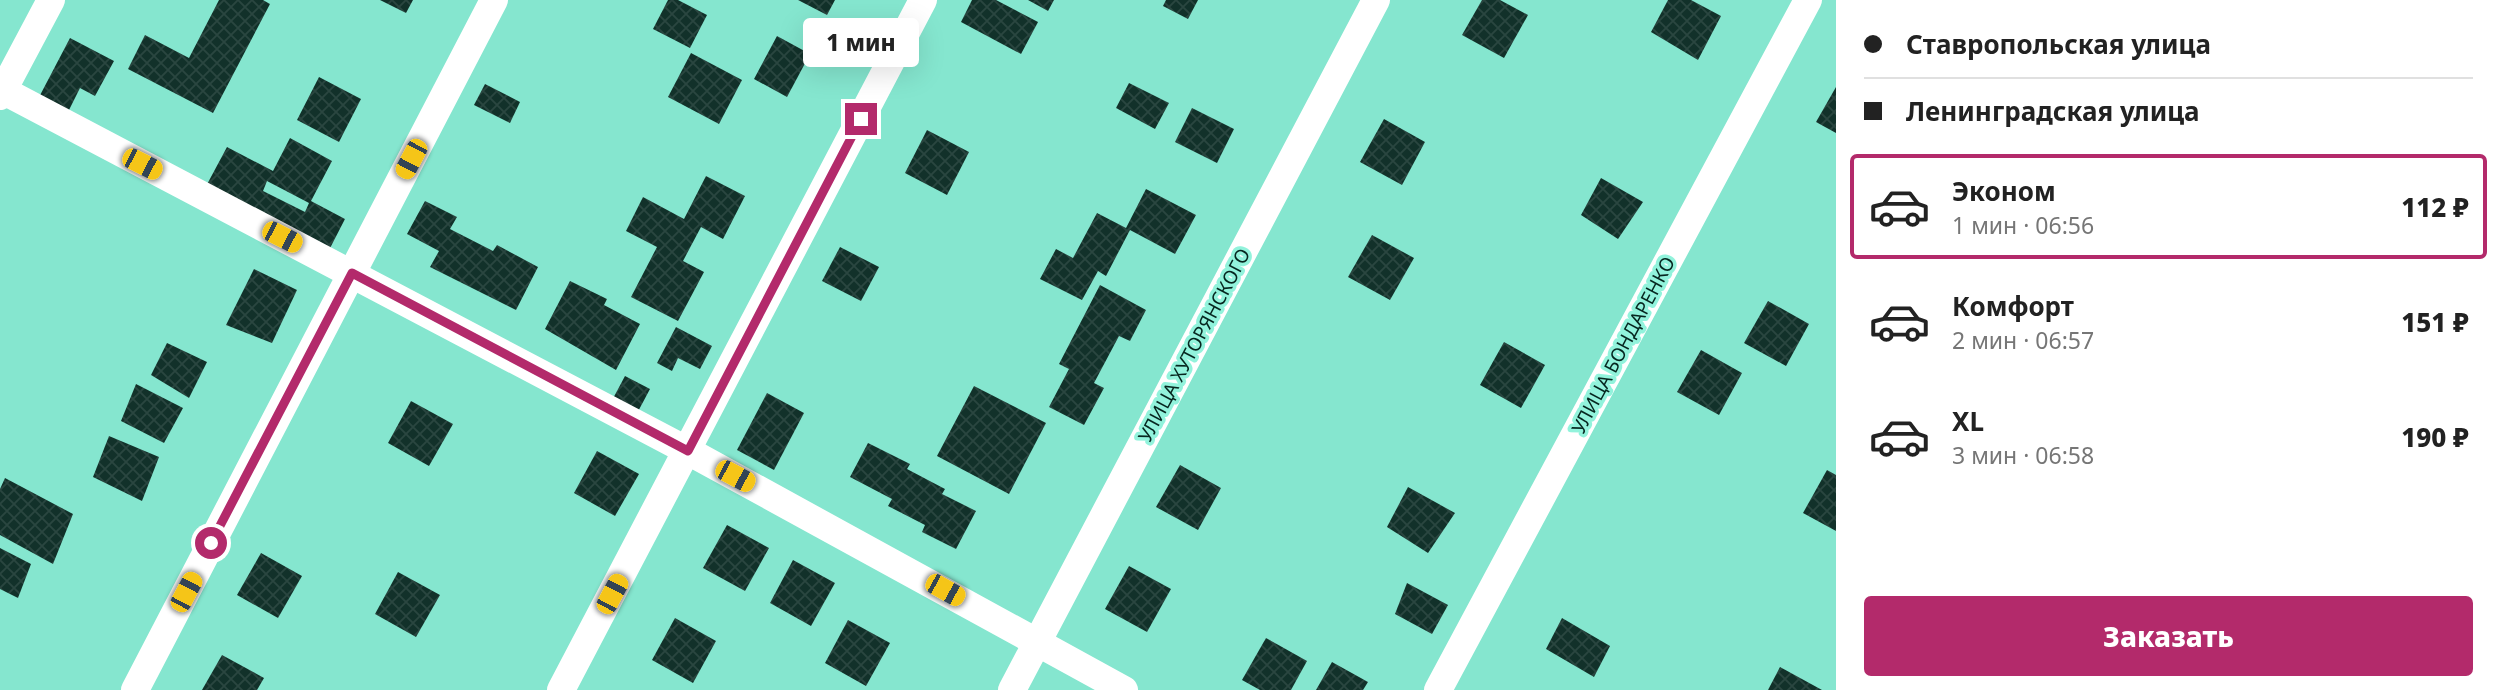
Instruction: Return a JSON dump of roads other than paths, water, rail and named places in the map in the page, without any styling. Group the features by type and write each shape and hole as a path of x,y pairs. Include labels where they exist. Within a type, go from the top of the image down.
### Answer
{"street":[{"path":"51,0 1,92 352,273 688,451 1039,641 1124,690"},
{"path":"135,690 494,0"},
{"path":"561,690 923,0"},
{"name":"УЛИЦА ХУТОРЯНСКОГО","path":"1012,690 1376,0"},
{"name":"УЛИЦА БОНДАРЕНКО","path":"1438,690 1808,0"}]}
